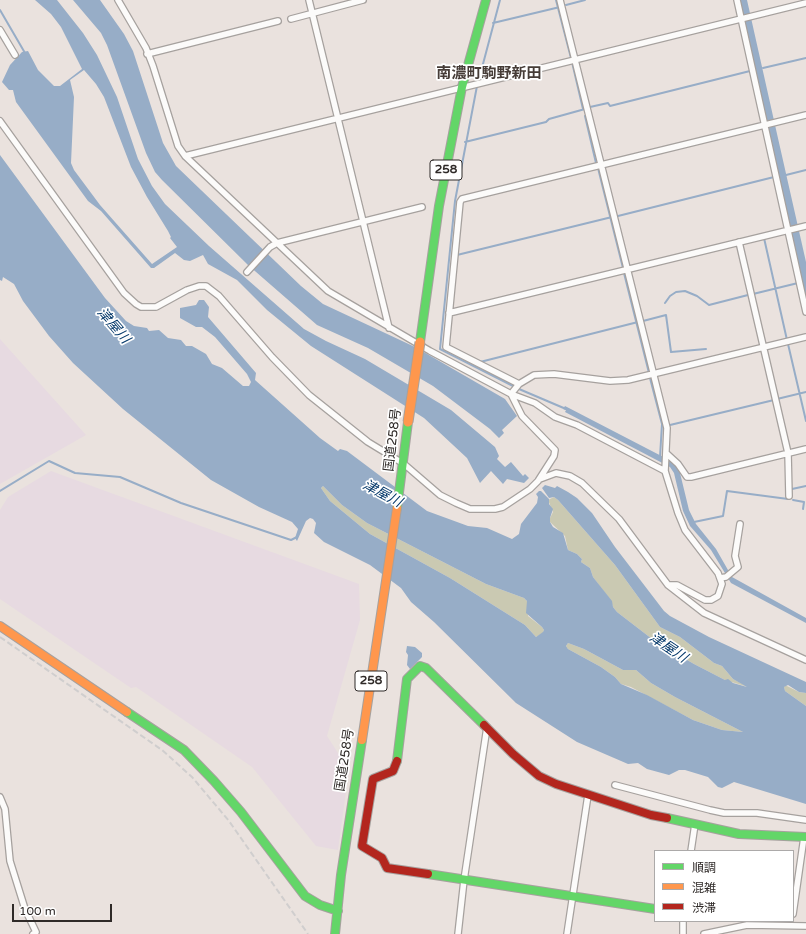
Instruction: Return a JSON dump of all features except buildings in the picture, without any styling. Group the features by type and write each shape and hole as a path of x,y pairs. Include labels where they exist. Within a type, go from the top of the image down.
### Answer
{"main road":[{"name":"国道258号","path":"335,934 341,875 404,464 408,422 439,206 462,87 486,0"},
{"path":"0,626 184,750 241,812 305,896 320,905 338,911"},
{"path":"654,909 387,868 382,858 362,846 373,779 393,771 399,757 407,678 410,677 420,666 426,668 513,754 539,776 588,795 651,815 739,834 805,837"}],"street":[{"path":"118,0 153,66 172,133 185,156 328,291 389,328 515,388"},
{"path":"309,0 389,328"},
{"path":"291,19 363,0"},
{"path":"560,0 654,372 666,428 666,469 678,513 686,530 723,578 721,590 718,596 711,600 705,600 676,585 668,585"},
{"path":"737,0 806,312"},
{"path":"185,156 806,2"},
{"path":"147,54 278,21"},
{"path":"0,30 15,54"},
{"path":"666,469 577,424 555,417 515,388 447,349 460,202 462,199 806,114"},
{"path":"0,121 124,293 136,304 141,307 156,307 187,290 199,286 206,286 220,296 272,357 309,395 368,442 404,464 440,495 470,509 495,509 503,507 530,489 540,479 554,456 555,450 522,416 515,388"},
{"path":"247,272 270,247 277,243 422,207"},
{"path":"449,313 806,226"},
{"path":"739,242 788,453 789,496"},
{"path":"515,388 534,375 546,374 610,381 628,380 654,372 806,337"},
{"path":"666,456 678,464 687,476 691,477 806,449"},
{"path":"540,479 556,473 570,476 582,483 618,519 668,585 704,613 806,660"},
{"path":"723,578 732,574 738,567 735,556 740,524"},
{"path":"458,934 464,880 487,727"},
{"path":"615,785 724,813 757,813 806,820"},
{"path":"566,934 588,795"},
{"path":"0,797 5,809 10,861 25,909 36,932 33,934"},
{"path":"691,850 695,824"},
{"path":"794,908 805,837"},
{"path":"683,922 684,934"},
{"path":"704,934 747,925 792,923 806,926"}],"shaded area":[{"path":"0,339 86,435 0,484"},
{"path":"51,471 359,584 360,620 327,736 349,770 338,850 316,846 252,767 136,687 131,688 0,599 0,510 8,497"}],"green space":[{"path":"323,486 342,505 367,523 486,584 524,598 527,601 528,616 542,627 544,630 543,633 536,637 525,625 450,578 370,534 330,501 321,488"},
{"path":"554,497 615,565 660,627 680,637 714,663 722,666 733,679 748,687 725,680 694,664 656,642 617,612 611,601 593,577 590,568 581,562 582,559 577,554 568,550 565,536 550,522 553,512 548,500"},
{"path":"568,643 584,649 623,670 636,670 651,683 675,697 743,732 722,730 693,720 631,687 621,684 615,677 601,667 568,649 566,646"},
{"path":"785,685 799,692 806,693 806,706 785,691"}],"water":[{"path":"35,0 57,0 83,33 97,55 117,97 138,159 152,186 165,204 209,246 304,329 365,359 451,410 495,447 499,456 497,459 505,467 511,462 523,476 525,474 529,478 524,483 507,479 503,484 491,471 480,483 467,458 424,418 311,346 267,310 237,280 208,264 203,255 190,261 184,260 175,253 154,268 151,268 101,211 88,201 16,102 13,90 9,90 2,82 10,65 22,52 28,51 38,70 54,86 60,86 82,69 61,27 51,14","holes":["84,70 96,84 104,97 131,167 168,231 171,237 170,238 177,247 152,264 100,205 74,170 71,163 74,97 70,80"]},
{"path":"73,0 100,0 124,34 133,51 163,143 176,166 301,286 323,304 415,347 505,399 517,416 502,430 504,433 499,438 490,429 433,386 368,348 317,325 248,265 162,180 155,172 146,153 107,45 101,33"},
{"path":"738,0 747,0 806,262 806,304"},
{"name":"津屋川","path":"0,155 105,298 126,321 134,326 147,328 149,331 159,330 168,338 181,340 186,346 192,346 206,354 212,364 222,368 243,386 249,386 251,382 247,374 215,337 202,327 196,327 180,318 180,308 196,305 199,300 204,300 209,307 208,317 256,373 255,380 320,438 338,451 340,449 347,451 427,511 468,526 487,528 512,539 519,534 521,524 537,503 538,497 536,494 541,491 549,499 549,504 553,509 550,522 553,527 563,533 568,550 577,554 582,559 581,562 590,568 593,577 612,601 613,607 617,612 656,642 694,664 725,680 728,679 733,683 747,687 733,679 722,666 714,663 680,637 660,627 615,565 558,500 554,497 549,498 542,488 545,485 555,488 557,486 568,492 577,498 592,513 615,547 664,611 670,616 709,637 806,682 806,693 799,692 788,685 784,687 785,691 806,706 806,804 734,782 722,788 718,787 708,777 685,770 679,770 669,775 647,769 638,763 628,764 577,742 516,703 434,622 411,602 401,588 370,565 324,542 314,533 316,523 313,519 310,518 306,521 297,541 295,538 298,529 292,522 259,507 211,480 123,409 73,363 49,336 23,301 14,284 3,277 2,281 0,280","holes":["323,486 342,505 367,523 486,584 524,598 527,601 526,613 542,627 544,630 543,632 536,637 525,625 450,578 370,534 330,501 321,488","568,643 584,649 623,670 636,670 651,683 675,697 743,732 722,730 693,720 647,695 621,684 615,677 601,667 568,649 566,646"]},
{"path":"565,406 673,462 680,473 689,510 696,524 716,549 732,577 806,618 806,623 731,583 711,550 690,526 683,511 674,473 670,467 565,412 566,410 563,409"},
{"path":"407,646 415,647 422,653 422,657 410,669 407,665"}],"waterway":[{"path":"479,79 500,0"},
{"path":"556,0 571,58"},
{"path":"566,5 585,0"},
{"path":"493,23 560,7"},
{"path":"0,10 25,53"},
{"path":"763,68 806,58"},
{"path":"572,62 583,109"},
{"path":"590,107 608,103 610,106 750,71"},
{"path":"477,86 455,201 440,349 519,389 566,409"},
{"path":"465,142 546,122 549,119 585,109"},
{"path":"585,116 596,163"},
{"path":"598,168 623,268"},
{"path":"786,175 806,170"},
{"path":"618,216 774,177"},
{"path":"457,255 612,217"},
{"path":"764,238 787,340"},
{"path":"624,273 649,373"},
{"path":"753,294 798,283"},
{"path":"665,303 670,296 676,292 685,291 697,296 709,305 748,295"},
{"path":"643,321 666,315 671,352 706,349"},
{"path":"480,362 638,322"},
{"path":"788,344 806,421"},
{"path":"650,378 662,424 660,457"},
{"path":"777,399 806,392"},
{"path":"670,425 774,400"},
{"path":"0,491 49,461 75,473 120,477 181,503 291,540 297,537"},
{"path":"792,489 806,486"},
{"path":"694,522 723,516 727,491 788,499"},
{"path":"793,500 804,502 803,509"}],"railway":[{"path":"0,637 162,750 192,777 229,821 308,934"}],"traffic: fast":[{"path":"420,342 439,206 462,87 486,0"},
{"path":"397,508 408,422"},
{"path":"397,761 407,679 420,666 426,668 484,725"},
{"path":"127,712 184,750 214,781 241,812 305,896 320,905 338,911"},
{"path":"335,934 341,875 362,740"},
{"path":"667,818 739,834 806,837"},
{"path":"428,874 654,909"}],"traffic: slow":[{"path":"408,422 420,342"},
{"path":"362,740 397,508"},
{"path":"0,626 127,712"}],"traffic: jam":[{"path":"484,725 513,754 539,776 556,784 651,815 667,818"},
{"path":"397,761 393,771 373,779 362,846 382,858 387,868 428,874"}],"district":[{"name":"南濃町駒野新田","path":"489,74"}]}
